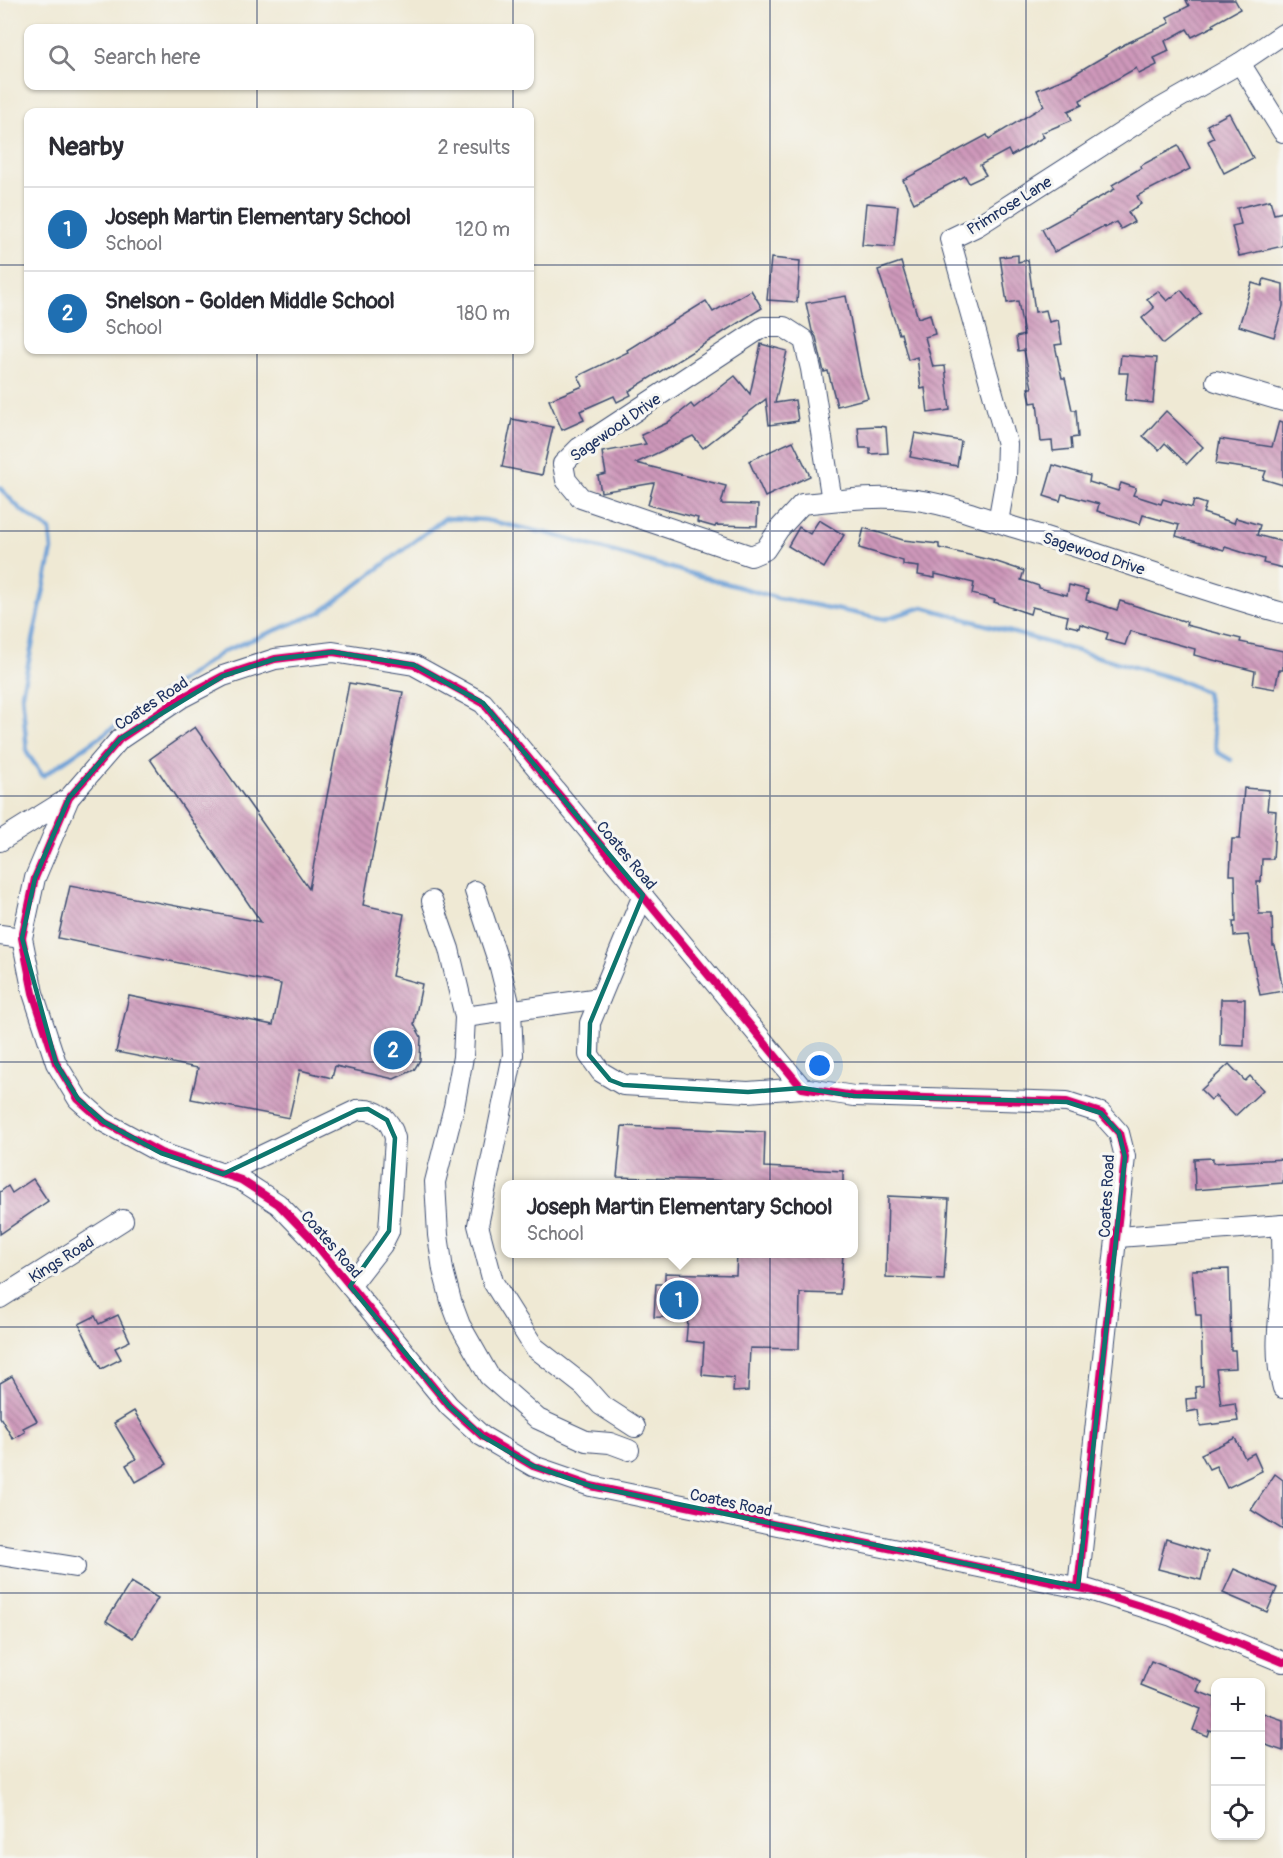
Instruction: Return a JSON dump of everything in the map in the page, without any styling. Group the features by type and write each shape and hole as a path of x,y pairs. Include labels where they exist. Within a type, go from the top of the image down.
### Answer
{"street":[{"name":"Primrose Lane","path":"998,522 1006,477 1007,444 950,239 977,226 1154,112 1240,63 1283,34"},
{"path":"1240,63 1283,132"},
{"name":"Sagewood Drive","path":"832,501 811,369 804,340 784,327 763,327 579,448 563,464 566,480 581,498 752,556 765,550 779,529 802,504 907,499 998,522 1228,598 1283,613"},
{"path":"1216,381 1283,401"},
{"name":"Coates Road","path":"1078,1587 1125,1157 1119,1133 1101,1113 1067,1102 854,1096 802,1088 483,703 414,665 333,652 275,659 223,676 181,698 120,739 69,798 35,878 22,938 33,993 56,1063 78,1099 104,1122 161,1154 241,1180 278,1204 309,1236 449,1406 482,1436 533,1466 591,1486 1078,1587 1172,1616 1283,1662"},
{"path":"0,841 69,798"},
{"path":"475,891 512,1011 513,1055 478,1224 493,1282 534,1347 584,1386 601,1405 635,1427"},
{"path":"643,895 590,1023 589,1054 601,1072 623,1085 748,1092 802,1088"},
{"path":"432,902 449,949 465,1017 463,1057 454,1107 435,1182 438,1235 443,1270 451,1300 460,1325 489,1376 538,1419 586,1440 610,1443 629,1450"},
{"path":"0,935 22,938"},
{"path":"465,1017 600,998"},
{"path":"223,1174 357,1110 368,1109 387,1120 395,1138 389,1231 382,1245 350,1286"},
{"name":"Kings Road","path":"0,1298 123,1220"},
{"path":"1118,1237 1283,1225 1282,1284 1277,1328 1279,1374 1283,1388"},
{"path":"0,1555 75,1567"}],"highlighted area":[{"path":"333,652 414,665 483,703 643,895 590,1023 589,1055 610,1080 623,1085 748,1092 802,1088 854,1096 1067,1102 1101,1113 1119,1133 1125,1157 1078,1587 591,1486 533,1466 482,1436 449,1406 350,1286 389,1231 395,1138 387,1120 368,1109 357,1110 223,1174 161,1153 104,1122 78,1099 56,1063 22,938 35,878 69,798 120,739 223,676 275,659"}],"building":[{"path":"1186,0 1235,0 1240,9 1192,37 1187,29 1165,41 1169,51 1154,58 1157,65 1139,74 1136,68 1080,100 1082,105 1068,111 1072,120 1041,133 1044,137 1011,156 1008,150 980,165 986,175 969,183 965,176 914,203 903,180 987,135 989,139 1044,106 1037,90 1071,76 1125,44 1170,23 1167,17 1189,6"},
{"path":"1229,113 1253,158 1224,173 1208,141 1214,138 1207,125"},
{"path":"1178,146 1190,169 1137,196 1141,204 1128,212 1134,222 1121,229 1116,222 1105,228 1104,226 1054,252 1042,229 1115,189 1112,185 1141,168 1140,166"},
{"path":"1270,200 1274,214 1283,212 1283,246 1239,256 1232,226 1241,224 1237,208"},
{"path":"866,203 898,206 894,247 862,245"},
{"path":"1018,255 1018,262 1028,260 1035,312 1046,310 1049,322 1058,320 1062,344 1055,345 1072,410 1076,410 1078,437 1071,438 1072,449 1053,451 1052,441 1041,442 1037,402 1031,403 1028,388 1032,388 1024,350 1018,351 1016,337 1024,335 1018,301 1007,303 1000,257"},
{"path":"771,258 800,261 797,302 767,300"},
{"path":"901,262 918,318 930,314 935,334 925,337 933,367 945,366 950,410 928,413 925,388 921,389 917,357 908,360 901,333 899,334 878,270"},
{"path":"1264,279 1283,284 1283,306 1274,337 1239,326 1252,283 1262,286"},
{"path":"751,290 762,308 629,391 631,395 617,402 614,396 580,411 584,420 562,430 549,400 583,386 578,376 628,352 627,350 706,301 713,312"},
{"path":"1181,290 1201,314 1163,344 1142,318 1154,308 1147,299 1158,291 1167,301"},
{"path":"846,296 861,375 868,398 837,406 828,371 824,372 806,303"},
{"path":"761,344 787,351 775,403 795,400 798,421 769,425 766,399 703,448 693,436 636,463 726,486 721,504 758,505 757,526 716,525 715,527 697,522 698,518 648,505 654,483 601,492 598,476 606,474 602,452 646,444 641,435 667,423 691,404 694,408 735,376 750,394"},
{"path":"1121,355 1157,358 1153,403 1125,400 1128,373 1119,373"},
{"path":"1166,411 1203,447 1187,464 1165,443 1159,450 1143,436"},
{"path":"512,419 553,427 542,475 502,467"},
{"path":"1279,421 1283,422 1283,485 1263,479 1266,471 1216,464 1220,439 1272,447"},
{"path":"858,427 886,427 888,453 870,454 870,448 860,448"},
{"path":"915,433 961,441 957,466 910,457"},
{"path":"793,441 810,476 765,497 749,461"},
{"path":"1053,465 1090,476 1089,482 1118,491 1121,483 1136,488 1133,495 1161,504 1163,499 1192,508 1194,500 1206,504 1203,513 1234,523 1236,518 1260,525 1257,535 1283,542 1283,568 1263,563 1264,559 1225,547 1224,550 1176,536 1179,525 1143,515 1140,524 1097,511 1099,504 1062,494 1060,501 1044,496"},
{"path":"819,520 844,535 824,568 788,546 799,527 810,534"},
{"path":"864,528 903,540 939,544 939,548 994,561 1024,571 1021,580 1039,586 1039,588 1067,595 1069,585 1088,590 1086,600 1117,610 1120,601 1187,622 1186,625 1241,639 1240,642 1283,651 1283,670 1279,670 1275,689 1253,685 1255,671 1194,655 1195,649 1130,631 1125,645 1106,640 1108,633 1080,624 1079,628 1066,625 1068,616 1032,607 1030,614 994,602 995,600 972,594 974,583 935,574 935,578 918,575 919,567 903,565 903,561 859,548"},
{"path":"349,683 403,692 363,905 404,914 392,976 422,984 414,1024 421,1037 420,1060 414,1070 394,1079 335,1066 332,1078 300,1070 289,1118 191,1099 198,1068 116,1052 129,996 273,1025 281,984 58,938 70,886 261,922 150,759 195,727 309,889"},
{"path":"1244,788 1269,790 1267,810 1276,811 1273,859 1262,859 1261,882 1257,882 1259,914 1272,914 1273,946 1275,946 1283,991 1260,995 1248,935 1234,936 1235,875 1230,875 1232,839 1240,839"},
{"path":"1221,999 1245,999 1244,1046 1220,1045"},
{"path":"1229,1064 1245,1081 1250,1076 1263,1090 1235,1116 1215,1096 1211,1100 1201,1090"},
{"path":"622,1126 765,1132 764,1167 843,1171 843,1180 703,1180 617,1177"},
{"path":"1213,1158 1213,1163 1283,1159 1283,1183 1195,1190 1194,1159"},
{"path":"33,1179 48,1201 0,1234 0,1192 8,1186 12,1193"},
{"path":"888,1196 949,1199 944,1280 886,1277"},
{"path":"737,1258 843,1258 840,1294 800,1293 799,1349 750,1348 748,1391 733,1392 734,1378 702,1375 704,1343 686,1341 688,1318 654,1317 656,1284 665,1284 665,1273 736,1275"},
{"path":"1229,1269 1231,1350 1235,1350 1236,1368 1216,1369 1221,1405 1235,1403 1238,1421 1200,1426 1198,1410 1187,1412 1186,1399 1196,1398 1195,1387 1203,1386 1201,1315 1196,1315 1192,1270"},
{"path":"118,1315 130,1341 115,1348 121,1359 101,1369 79,1324 95,1316 99,1324"},
{"path":"12,1376 37,1421 23,1428 25,1432 13,1439 0,1417 0,1383"},
{"path":"134,1411 167,1464 136,1482 126,1465 136,1459 114,1423"},
{"path":"1235,1438 1245,1458 1254,1453 1262,1471 1227,1488 1216,1466 1209,1469 1201,1454"},
{"path":"1275,1474 1283,1480 1283,1530 1251,1510"},
{"path":"1166,1539 1208,1552 1201,1580 1158,1569"},
{"path":"1234,1569 1277,1588 1267,1612 1223,1593"},
{"path":"131,1582 158,1598 133,1638 106,1621"},
{"path":"1151,1661 1201,1681 1197,1691 1211,1696 1211,1731 1209,1730 1207,1736 1193,1730 1201,1709 1141,1685"},
{"path":"1265,1714 1283,1720 1283,1751 1265,1745"}],"waterway":[{"path":"0,488 21,510 50,530 52,550 22,693 27,753 43,776 224,651 321,612 445,518 485,520 546,533 778,598 885,619 923,607 1179,680 1206,692 1217,752 1231,760"}],"cycle path":[{"path":"1078,1587 1125,1157 1119,1133 1101,1113 1067,1102 854,1096 802,1088 483,703 414,665 333,652 275,659 223,676 181,698 120,739 69,798 35,878 22,938 33,993 56,1063 78,1099 104,1122 161,1153 241,1180 278,1204 309,1236 449,1406 482,1436 533,1466 591,1486 1089,1590 1172,1616 1283,1662"}],"place":[{"name":"Snelson - Golden Middle School","path":"393,1050"},
{"name":"Joseph Martin Elementary School","path":"679,1300"}]}
